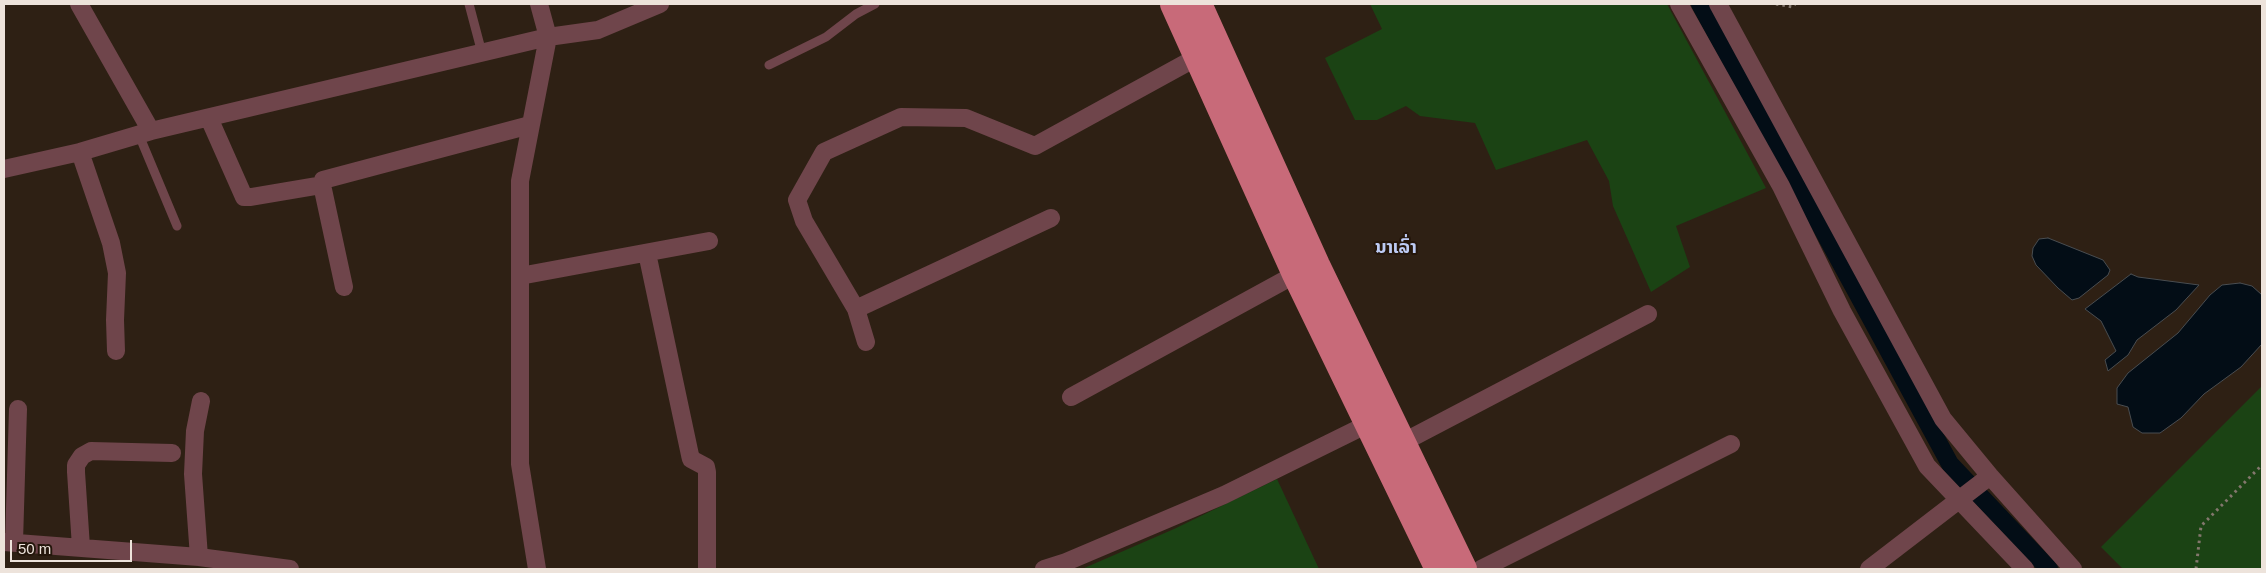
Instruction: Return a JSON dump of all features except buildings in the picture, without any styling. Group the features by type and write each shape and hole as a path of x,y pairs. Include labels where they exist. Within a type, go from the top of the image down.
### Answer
{"highway":[{"path":"1174,4 1296,274 1463,569"},
{"path":"1198,4 1316,265 1378,419"},
{"path":"1393,447 1439,569"}],"street":[{"path":"79,4 145,133"},
{"path":"537,569 520,464 520,182 548,37 539,4"},
{"path":"4,169 80,152 145,133 548,37 598,30 660,4"},
{"path":"1679,4 1781,186 1842,311 1927,466 1962,496 2025,569"},
{"path":"1718,4 1943,419 1987,478 2073,569"},
{"path":"866,342 856,309 804,221 797,200 824,152 901,117 966,118 1035,146 1199,56"},
{"path":"209,118 244,197 251,198 322,185"},
{"path":"344,287 322,185 323,180 328,177 530,125"},
{"path":"80,152 111,243 117,273 116,351"},
{"path":"856,309 1051,218"},
{"path":"520,276 709,241"},
{"path":"647,253 691,459 706,466 706,569"},
{"path":"1071,397 1296,274"},
{"path":"1393,447 1648,314"},
{"path":"199,557 192,474 195,431 201,401"},
{"path":"18,409 9,542 81,546 199,557 252,566 290,569"},
{"path":"1044,569 1066,562 1224,495 1378,419"},
{"path":"1481,569 1731,444"},
{"path":"81,546 76,465 82,456 91,451 172,453"},
{"path":"1869,569 1987,478"}],"lane":[{"path":"469,4 482,53"},
{"path":"770,65 826,37 856,14 875,4"},
{"path":"145,133 177,226"}],"path":[{"path":"1776,4 1793,7 1795,4"},
{"path":"2196,569 2200,526 2262,465"}],"green space":[{"path":"1370,4 1667,4 1766,188 1676,226 1690,267 1651,292 1613,206 1609,181 1587,140 1496,170 1475,123 1420,116 1406,106 1377,120 1355,120 1325,58 1382,29"},
{"path":"2262,386 2262,569 2123,569 2101,547"},
{"path":"1277,479 1319,569 1082,569 1174,529"}],"shaded area":[{"path":"2048,238 2103,260 2110,270 2108,275 2079,298 2072,300 2036,265 2032,256 2033,248 2039,239"},
{"path":"2131,274 2138,277 2199,285 2176,310 2137,340 2128,355 2108,371 2105,360 2116,351 2101,321 2085,309"},
{"path":"2240,283 2252,286 2262,295 2262,344 2241,367 2204,394 2181,418 2160,433 2142,433 2133,427 2128,407 2117,404 2117,388 2128,373 2178,333 2210,295 2222,285"}],"waterway":[{"path":"1700,4 1950,464 2049,569"}],"district":[{"name":"ນາເລົ່າ","path":"1396,248"}]}
